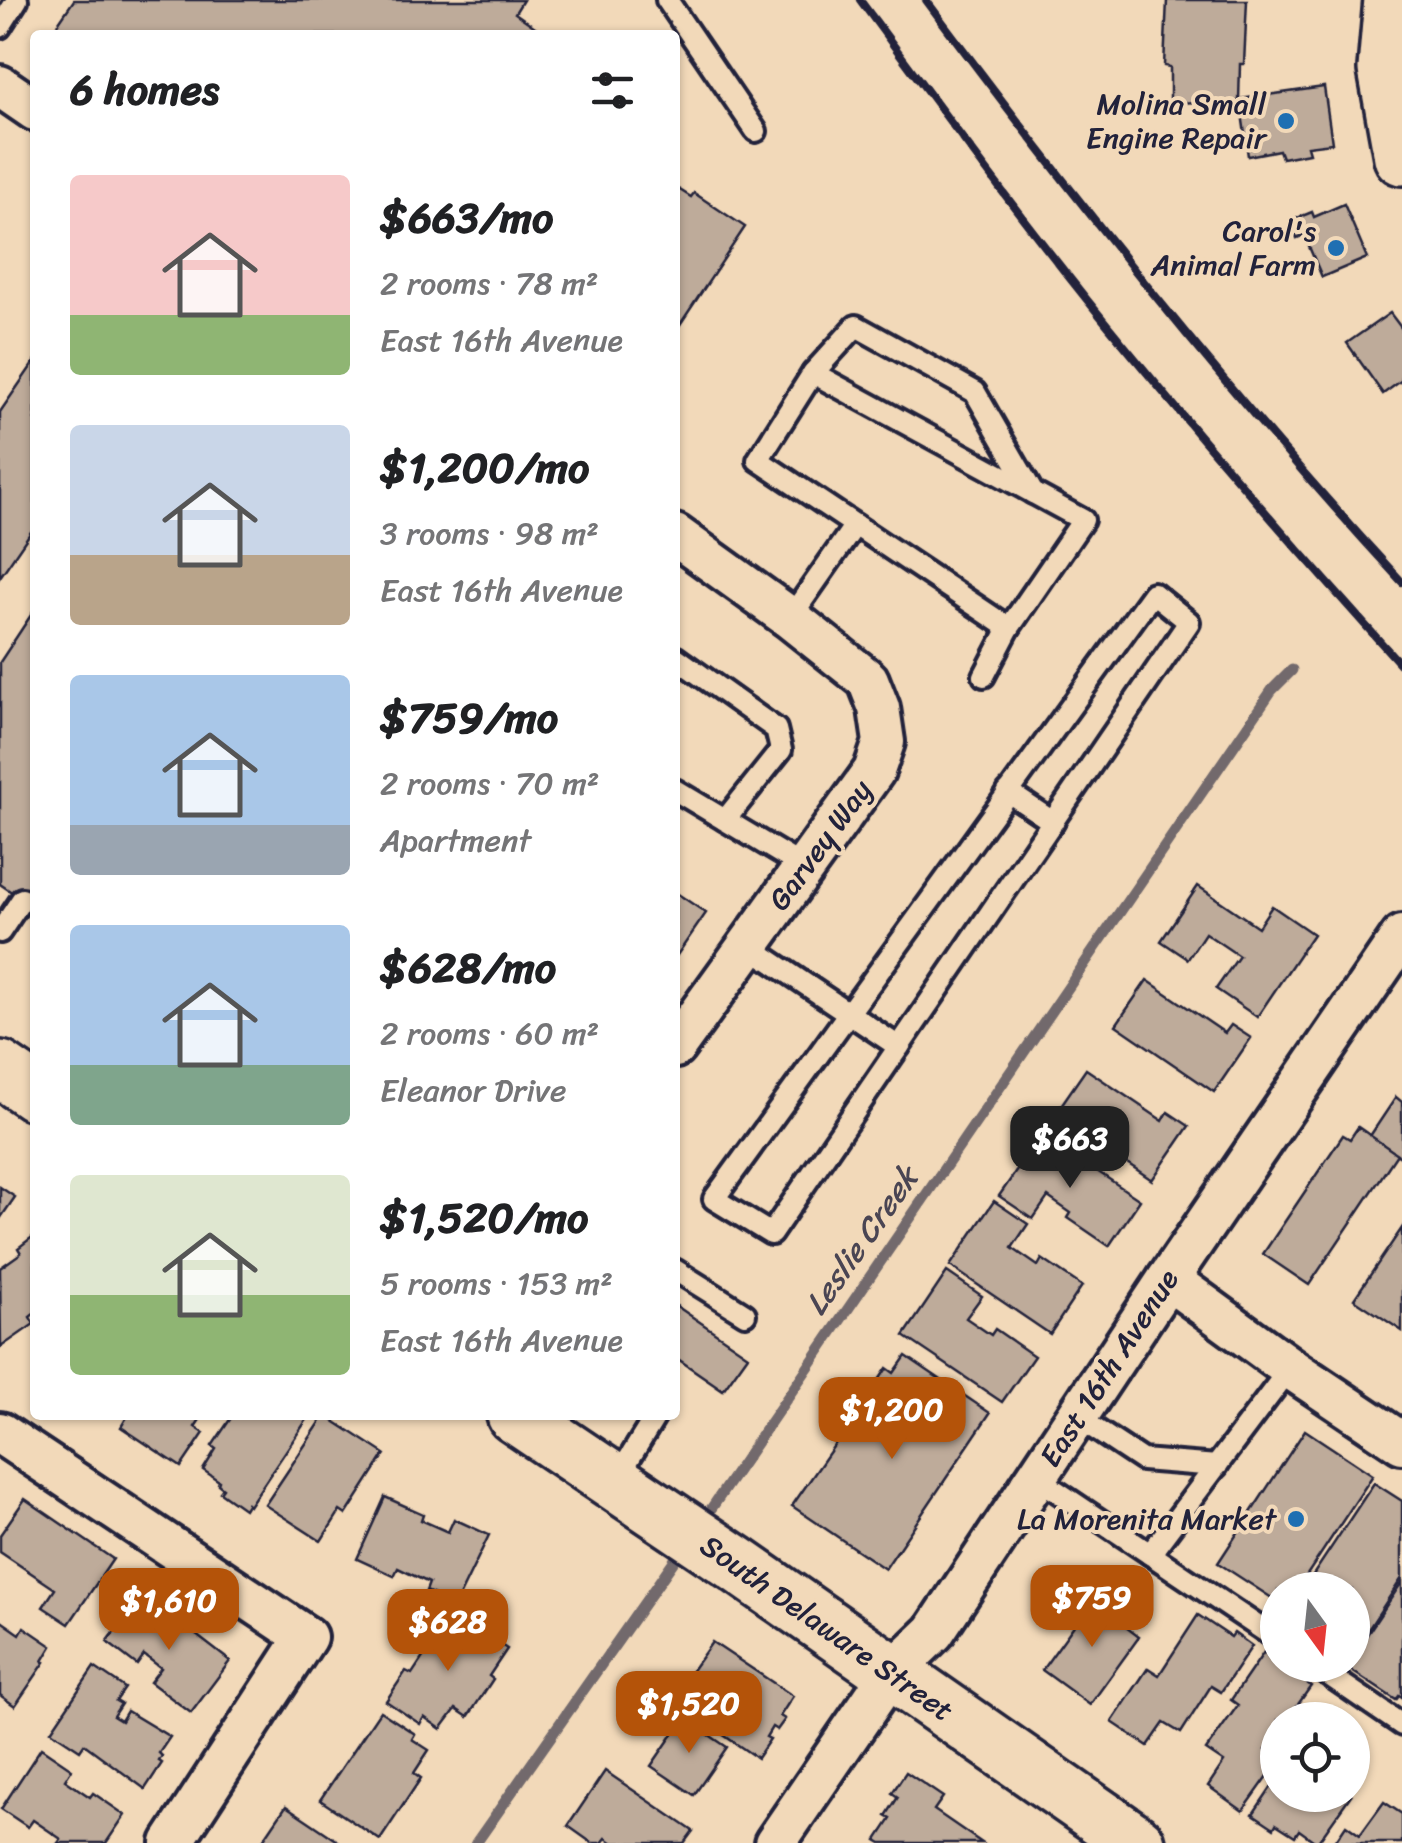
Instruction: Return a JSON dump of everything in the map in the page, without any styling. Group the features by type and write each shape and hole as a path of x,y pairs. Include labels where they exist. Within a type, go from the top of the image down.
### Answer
{"main road":[{"path":"1392,0 1386,69 1402,157"},
{"name":"South Delaware Street","path":"540,1426 1137,1843"}],"street":[{"path":"0,86 30,107"},
{"name":"Garvey Way","path":"680,538 868,680 879,708 884,742 874,771 680,1040"},
{"name":"East 16th Avenue","path":"775,1843 892,1673 934,1632 1402,936"},
{"path":"1168,1279 1402,1443"},
{"path":"0,1434 306,1637 172,1843"}],"lane":[{"path":"0,27 17,0"},
{"path":"666,0 756,131"},
{"path":"1009,628 758,460 813,373 856,326 975,392 1033,492"},
{"path":"813,373 1083,520 1009,628 984,676"},
{"path":"790,618 855,525"},
{"path":"1153,593 1189,622 771,1234 714,1199 1008,792 1153,593"},
{"path":"680,661 779,736 781,750 724,820"},
{"path":"1008,792 1053,822"},
{"path":"680,793 805,868"},
{"path":"0,932 22,899"},
{"path":"747,944 899,1047"},
{"path":"680,1273 745,1314"},
{"path":"1150,1554 1290,1368"},
{"path":"1078,1417 1142,1460 1217,1466"},
{"path":"636,1496 655,1420"},
{"path":"1037,1478 1260,1628"},
{"path":"1339,1682 1402,1725"}],"building":[{"path":"74,0 523,0 515,13 538,29 537,30 53,30"},
{"path":"1167,0 1247,0 1239,101 1170,103 1170,67 1164,66"},
{"name":"Molina Small Engine Repair","path":"1324,87 1332,143 1307,146 1309,153 1282,158 1279,150 1248,156 1240,99"},
{"path":"680,190 691,197 694,193 745,227 680,324"},
{"name":"Carol's Animal Farm","path":"1344,204 1367,258 1322,277 1304,235 1297,238 1290,221 1312,212 1314,217"},
{"path":"1390,313 1402,329 1402,380 1383,394 1347,343"},
{"path":"30,368 30,533 0,577 0,412"},
{"path":"30,617 29,904 0,884 0,662"},
{"path":"1198,886 1258,927 1272,906 1313,934 1257,1017 1216,989 1239,956 1205,933 1188,959 1161,941"},
{"path":"680,895 706,913 680,951"},
{"path":"1147,980 1225,1033 1231,1025 1251,1038 1214,1092 1116,1025"},
{"path":"1086,1069 1163,1121 1168,1112 1189,1126 1152,1180 1055,1114"},
{"path":"1396,1097 1402,1102 1402,1158 1370,1136"},
{"path":"1358,1127 1397,1154 1309,1285 1263,1254 1343,1135 1350,1139"},
{"path":"1042,1134 1140,1200 1109,1246 1068,1218 1071,1213 1048,1197 1033,1219 999,1196"},
{"path":"0,1187 15,1197 0,1219"},
{"path":"994,1201 1028,1224 1012,1248 1038,1266 1042,1259 1082,1286 1050,1334 950,1266"},
{"path":"1402,1228 1402,1331 1354,1299"},
{"path":"30,1239 30,1327 1,1347 0,1268 21,1253 18,1248"},
{"path":"947,1272 982,1296 966,1318 991,1335 995,1329 1034,1356 1002,1402 904,1336"},
{"path":"680,1308 748,1355 723,1390 680,1360"},
{"path":"906,1356 990,1413 885,1569 792,1506 842,1434 849,1439 864,1417 858,1412 867,1398 874,1402 884,1388 877,1383 887,1368 894,1373"},
{"path":"125,1420 200,1420 195,1427 204,1433 181,1467 121,1427"},
{"path":"230,1420 307,1420 244,1509 220,1492 223,1488 219,1481 203,1470 216,1449 212,1446"},
{"path":"322,1420 333,1420 385,1454 346,1515 340,1511 321,1541 265,1505"},
{"name":"La Morenita Market","path":"1305,1430 1373,1475 1309,1572 1260,1572 1260,1590 1218,1563"},
{"path":"1374,1483 1402,1501 1402,1578 1370,1627 1370,1572 1315,1572"},
{"path":"385,1497 423,1514 421,1520 448,1532 454,1519 489,1535 455,1605 426,1591 429,1583 398,1568 394,1576 357,1559"},
{"path":"25,1499 113,1559 69,1624 43,1607 55,1589 0,1552 0,1535"},
{"path":"1402,1582 1402,1698 1396,1700 1369,1682 1370,1630"},
{"path":"1105,1593 1125,1607 1118,1621 1139,1637 1090,1705 1042,1670 1080,1617"},
{"path":"143,1594 230,1661 191,1713 150,1682 161,1668 144,1655 137,1665 107,1642"},
{"path":"446,1611 507,1649 468,1717 456,1709 441,1729 424,1717 420,1724 386,1701 406,1671 412,1674 433,1642 427,1638"},
{"path":"1198,1615 1252,1646 1221,1692 1211,1686 1181,1733 1164,1723 1148,1746 1112,1722 1148,1668 1159,1675"},
{"path":"0,1620 20,1634 24,1627 52,1646 15,1706 0,1695"},
{"path":"712,1642 793,1696 780,1716 785,1719 777,1730 772,1727 766,1737 770,1739 757,1758 675,1702 685,1688 681,1686"},
{"path":"1260,1658 1260,1682 1305,1682 1311,1686 1300,1702 1260,1702 1260,1787 1243,1811 1208,1786 1224,1762 1206,1750 1238,1705 1231,1700"},
{"path":"94,1667 125,1688 116,1701 121,1704 113,1716 121,1721 127,1711 170,1737 159,1753 162,1763 145,1789 84,1744 80,1750 51,1731"},
{"path":"380,1711 415,1734 412,1739 429,1750 414,1773 421,1778 380,1840 320,1800"},
{"path":"684,1718 727,1747 694,1795 651,1766"},
{"path":"41,1748 72,1769 65,1780 125,1815 106,1843 58,1843 61,1839 33,1820 28,1827 1,1809"},
{"path":"605,1771 693,1831 684,1843 613,1843 606,1838 602,1843 592,1843 568,1826"},
{"path":"906,1772 943,1797 934,1810 982,1843 877,1840 891,1819 886,1816 898,1797 892,1793"},
{"path":"1384,1802 1402,1814 1402,1843 1334,1843 1346,1825 1360,1835"},
{"path":"1260,1804 1260,1812 1339,1812 1317,1843 1299,1830 1295,1836 1253,1814"},
{"path":"286,1806 341,1843 261,1843"}],"waterway":[{"name":"Leslie Creek","path":"700,1525 1272,690 1292,670"},
{"name":"Leslie Creek","path":"476,1843 683,1548"}],"railway":[{"path":"860,0 1093,307 1229,470 1402,666"},
{"path":"926,0 1156,297 1277,442 1402,582"}],"place":[{"name":"Molina Small Engine Repair","path":"1286,121"},
{"name":"Carol's Animal Farm","path":"1336,248"},
{"name":"La Morenita Market","path":"1296,1519"}]}
